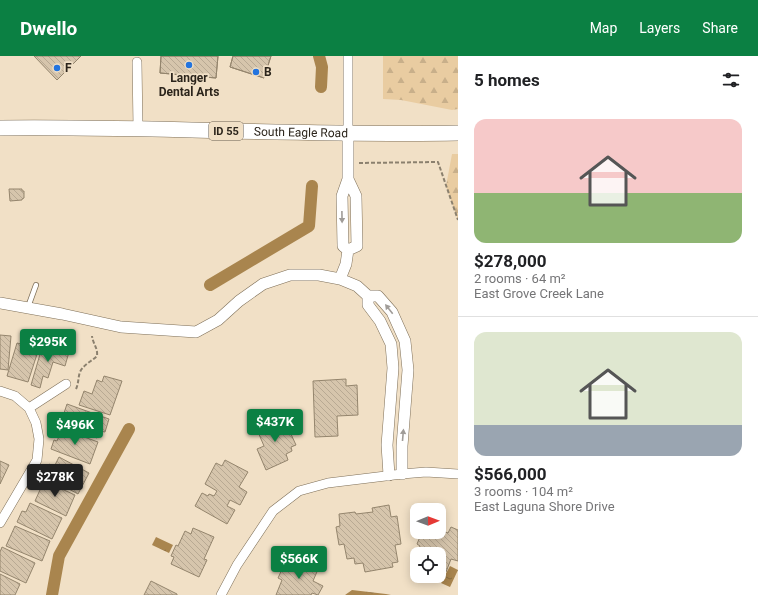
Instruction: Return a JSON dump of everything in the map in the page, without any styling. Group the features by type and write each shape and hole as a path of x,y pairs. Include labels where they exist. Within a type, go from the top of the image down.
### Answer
{"highway":[{"name":"South Eagle Road","path":"0,128 138,128 348,133 455,133"}],"street":[{"path":"340,279 346,264 348,250 343,246 342,196 348,179 348,56"},
{"path":"136,58 138,128"},
{"path":"0,303 28,307 121,327 196,332 218,320 239,301 263,284 290,275 319,275 340,279 357,286 368,296 378,296 392,312 405,341 408,377 402,446 402,474"},
{"path":"368,296 368,305 380,321 391,344 393,376 387,445 389,476"},
{"path":"393,376 408,377"},
{"path":"29,408 66,384"},
{"path":"0,391 15,396 29,408 36,422 39,440 37,460 0,523"},
{"path":"221,595 237,565 273,511 299,491 328,484 402,474 426,472 458,474"}],"lane":[{"path":"28,307 36,285"}],"path":[{"path":"348,163 438,162 458,220"},
{"path":"76,389 79,382 79,373 97,356 97,348 92,340 92,336"}],"green space":[{"path":"383,56 458,56 458,109 452,110 401,100 383,99"},
{"path":"452,154 458,154 458,220 446,186"}],"water":[{"path":"156,537 173,545 169,553 152,545"},
{"path":"450,566 458,570 450,587 441,583 446,583 446,574"},
{"path":"352,590 386,594 391,595 345,595"}],"building":[{"name":"F","path":"34,56 81,56 57,80"},
{"name":"Langer Dental Arts","path":"161,56 218,56 216,78 160,73"},
{"name":"Langer Dental Arts","path":"161,56 218,56 216,78 160,73"},
{"name":"Langer Dental Arts","path":"233,56 271,56 264,78 230,67"},
{"name":"Langer Dental Arts","path":"233,56 271,56 264,78 230,67"},
{"path":"9,189 22,189 22,191 24,191 24,198 22,200 10,201"},
{"path":"0,335 11,336 8,370 0,369"},
{"path":"26,340 40,345 28,382 7,376 17,343 25,345"},
{"path":"43,344 69,352 65,366 53,362 48,378 43,376 40,388 31,385"},
{"path":"104,376 122,381 110,415 79,405 84,391 92,394 97,380 102,382"},
{"path":"346,379 346,386 357,385 358,415 337,416 338,436 315,437 313,381"},
{"path":"67,404 109,419 105,432 100,431 97,438 60,425"},
{"path":"272,418 275,423 284,419 296,445 291,447 292,451 286,454 288,460 266,470 257,449 264,446 258,432 264,429 261,423"},
{"path":"62,429 98,442 90,464 51,449 54,440 57,441"},
{"path":"59,457 89,473 78,494 43,475 49,464 54,467"},
{"path":"225,460 248,472 239,487 247,492 240,505 230,500 227,506 235,510 227,524 195,506 202,493 208,496 209,494 214,496 217,491 205,484 216,463 222,466"},
{"path":"0,461 9,465 0,484"},
{"path":"44,481 75,495 66,516 35,501"},
{"path":"30,503 62,518 52,539 17,522 22,511 26,512"},
{"path":"389,505 391,517 397,516 401,544 395,545 398,562 392,563 393,567 365,572 363,563 355,564 354,558 347,559 344,544 339,545 336,527 340,526 339,514 373,512 372,508"},
{"path":"15,526 50,541 42,561 6,546"},
{"path":"451,527 458,530 458,561 451,559 446,572 446,547 420,547 417,544 419,539 446,539 446,532 448,533"},
{"path":"193,528 214,537 204,559 207,560 199,577 171,564 174,557 171,556 176,545 178,546 185,531 191,534"},
{"path":"2,547 35,563 26,583 0,571 0,552"},
{"path":"301,559 319,567 313,581 323,586 318,595 312,593 311,595 276,595 282,580 278,578 284,565 296,570"},
{"path":"0,574 20,584 15,595 0,595"},
{"path":"151,581 177,594 177,595 144,595"}],"waterway":[{"path":"319,56 322,67 321,87"},
{"path":"210,285 309,226 312,186"},
{"path":"52,595 59,556 129,429"}],"place":[{"name":"Langer Dental Arts","path":"189,65"},
{"name":"F","path":"57,68"},
{"name":"B","path":"256,72"}]}
